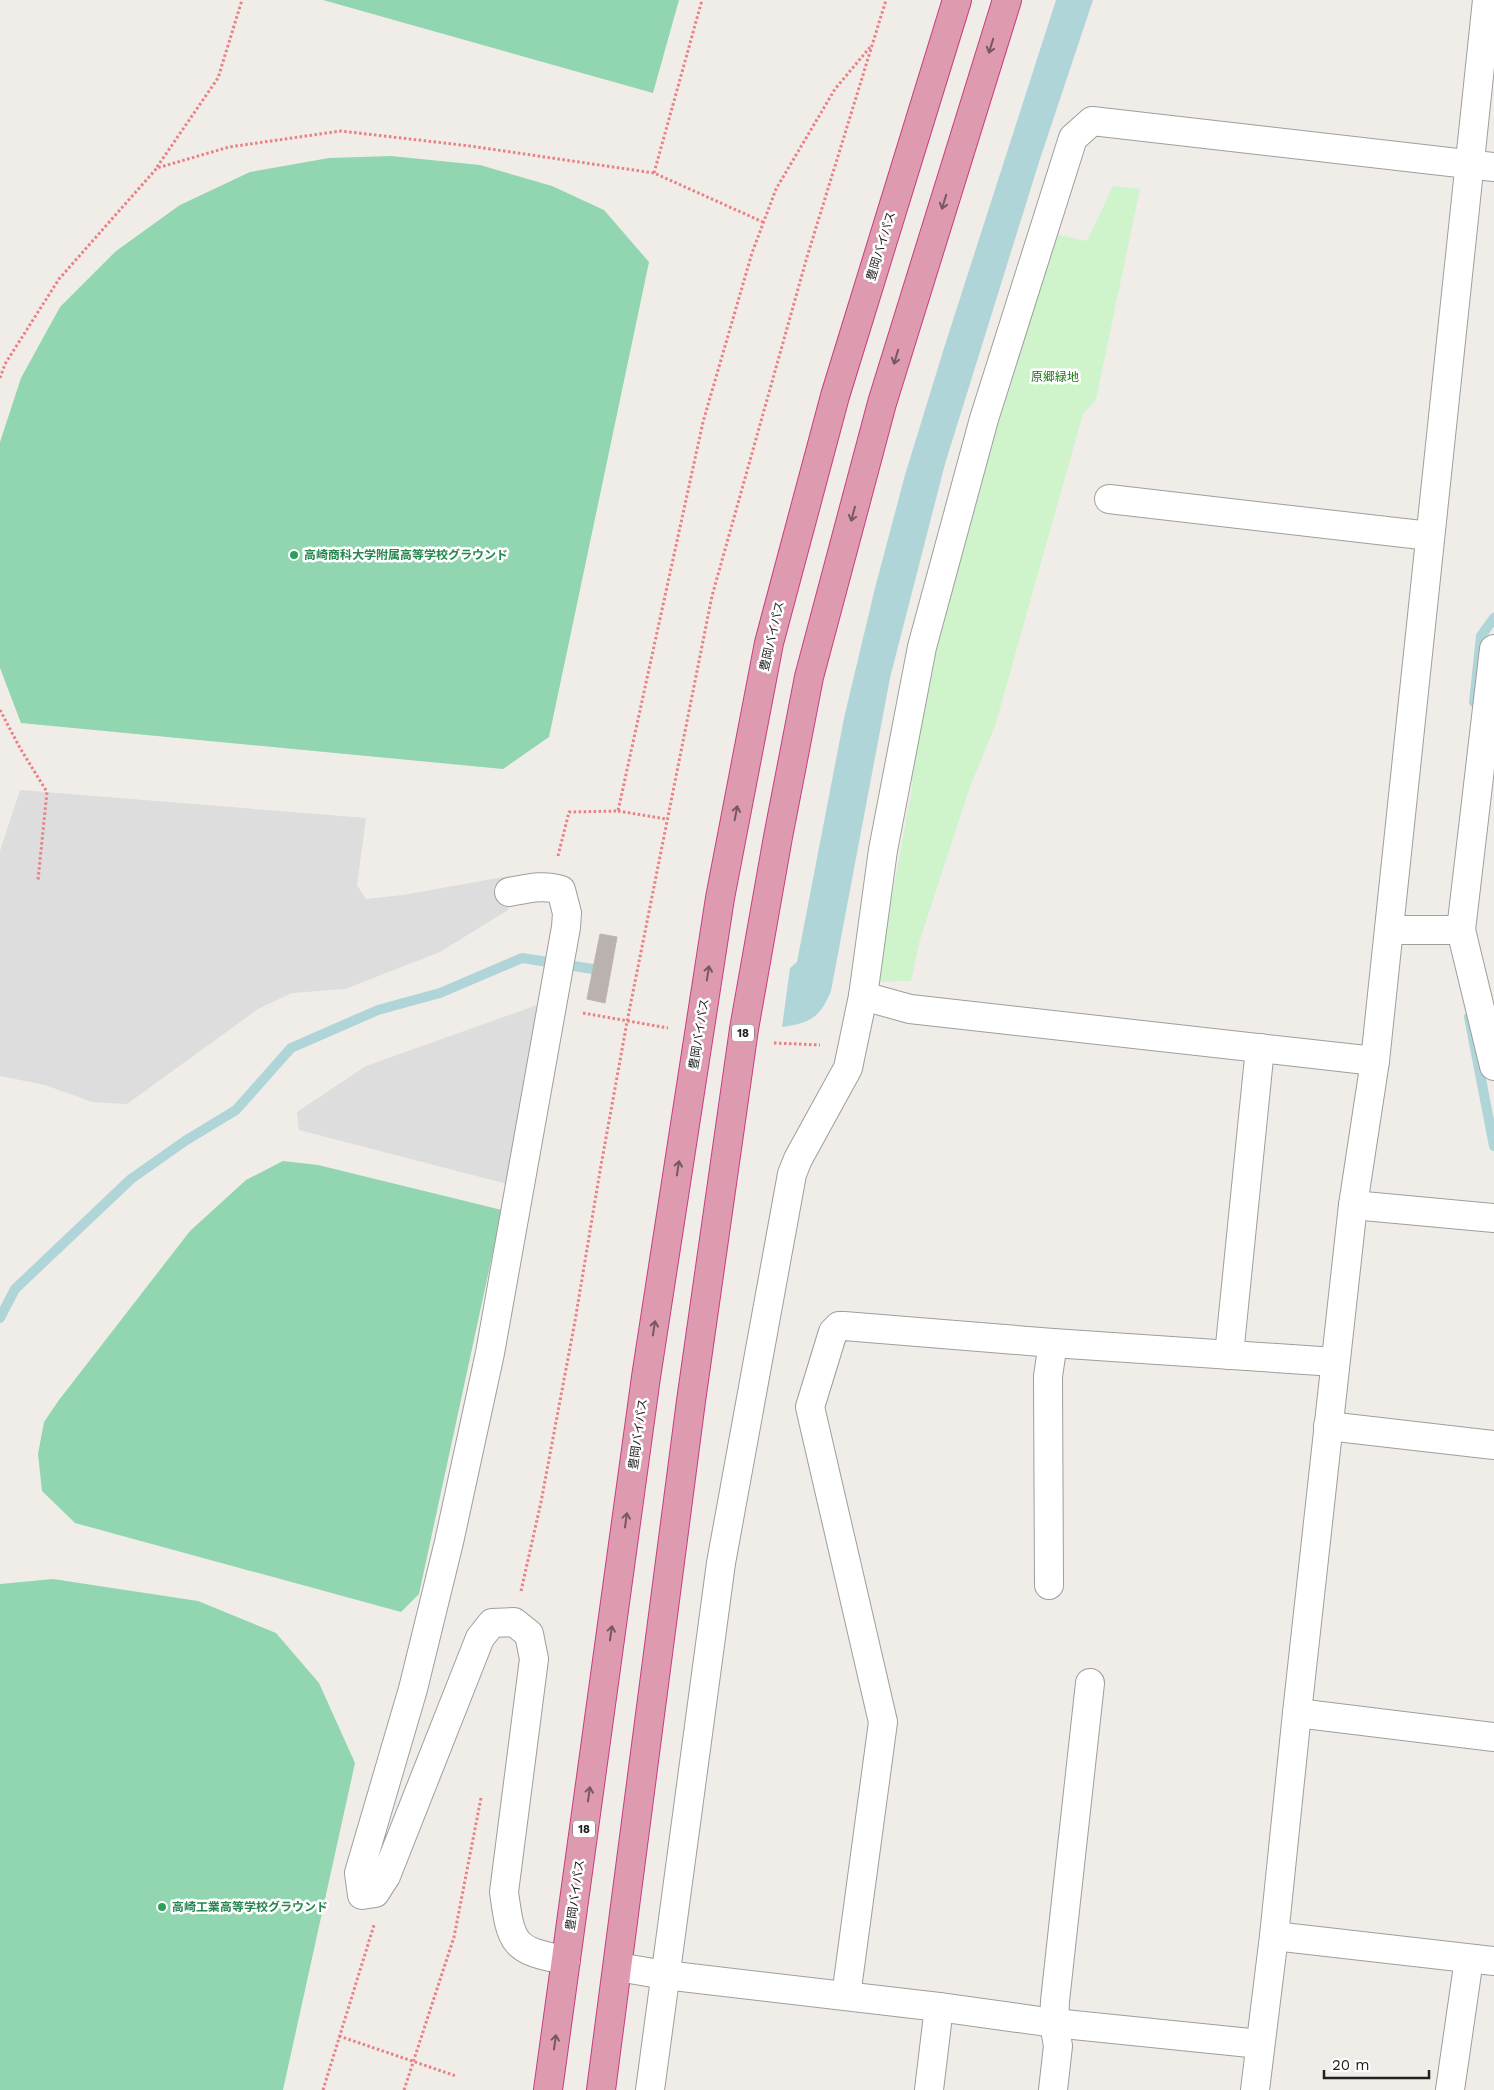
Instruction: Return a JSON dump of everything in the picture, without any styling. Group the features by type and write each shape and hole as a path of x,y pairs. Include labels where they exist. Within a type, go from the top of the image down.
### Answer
{"highway":[{"name":"豊岡バイパス","path":"548,2090 645,1386 688,1103 720,898 769,644 835,396 956,0"},
{"name":"18","path":"601,2090 690,1410 742,1039 809,677 882,403 1007,0"}],"street":[{"path":"1255,2090 1274,1936 1352,1205 1375,1060 1430,536 1482,166 1487,0"},
{"path":"650,2090 721,1563 792,1174 798,1159 848,1068 863,996 883,850 922,647 984,419 1073,138 1092,121 1482,166"},
{"path":"1109,499 1430,536"},
{"path":"1494,649 1482,851 1461,930 1494,1066"},
{"path":"509,892 540,886 561,890 567,913 566,927 551,1002 490,1353 413,1689 359,1873 362,1894 375,1893 386,1876 480,1638 492,1623 514,1622 529,1634 534,1659 504,1892 508,1926 519,1946 538,1955 566,1960"},
{"path":"1389,930 1461,930"},
{"path":"863,996 910,1010 1375,1060"},
{"path":"1229,1355 1260,1048"},
{"path":"1352,1205 1494,1218"},
{"path":"846,1996 884,1722 810,1407 833,1332 839,1326 844,1326 1052,1343 1335,1362"},
{"path":"1049,1586 1048,1376 1052,1343"},
{"path":"1328,1426 1494,1445"},
{"path":"1053,2090 1058,2046 1054,2023 1055,2001 1090,1683"},
{"path":"1297,1713 1494,1737"},
{"path":"1274,1936 1482,1960 1450,2090"},
{"path":"618,1967 665,1975 939,2007 1054,2023 1260,2044"},
{"path":"929,2090 939,2007"}],"path":[{"path":"0,378 5,364 58,279 157,168 218,78 242,0"},
{"path":"654,173 702,0"},
{"path":"514,1622 541,1502 627,1022 666,818 712,596 804,266 886,0"},
{"path":"618,811 703,422 752,253 776,189 835,90 873,43"},
{"path":"157,168 229,147 341,131 470,146 654,173 763,222"},
{"path":"0,710 20,748 47,792 38,880"},
{"path":"551,887 569,812 618,811 666,818"},
{"path":"551,1002 627,1022 673,1029"},
{"path":"769,1043 853,1047"},
{"path":"404,2090 454,1937 483,1791"},
{"path":"323,2090 377,1916"},
{"path":"339,2036 456,2076"}],"green space":[{"path":"323,0 679,0 653,93"},
{"name":"高崎商科大学附属高等学校グラウンド","path":"391,156 480,165 552,186 604,210 649,262 549,737 503,769 21,723 0,668 0,442 21,378 60,307 116,251 180,205 250,172 329,158"},
{"name":"原郷緑地","path":"1113,186 1140,189 1096,400 1083,414 995,726 970,787 919,943 911,981 876,982 913,783 907,776 977,485 1055,234 1087,241"},
{"path":"283,1161 318,1165 502,1210 419,1594 401,1612 75,1523 42,1491 38,1454 44,1422 59,1400 190,1231 246,1180"},
{"name":"高崎工業高等学校グラウンド","path":"53,1579 198,1601 276,1633 319,1683 355,1763 283,2090 0,2090 0,1584"}],"shaded area":[{"path":"20,790 366,818 357,885 366,899 403,895 509,876 508,910 440,952 345,989 292,993 258,1009 127,1104 92,1102 45,1085 0,1076 0,851"},
{"path":"540,1004 507,1184 299,1130 297,1112 366,1066"}],"water":[{"path":"1056,0 1093,0 1039,162 945,464 890,678 831,991 823,1007 813,1018 782,1027 790,968 797,962 844,718 875,588 905,475"}],"building":[{"path":"600,934 617,937 605,1003 587,999"}],"waterway":[{"path":"1474,702 1481,636 1494,618"},
{"path":"0,1318 15,1289 131,1179 185,1141 236,1110 291,1048 378,1010 440,993 522,958 593,969"},
{"path":"1469,1017 1494,1146"}],"place":[{"name":"高崎商科大学附属高等学校グラウンド","path":"294,555"},
{"name":"高崎工業高等学校グラウンド","path":"162,1907"}]}
